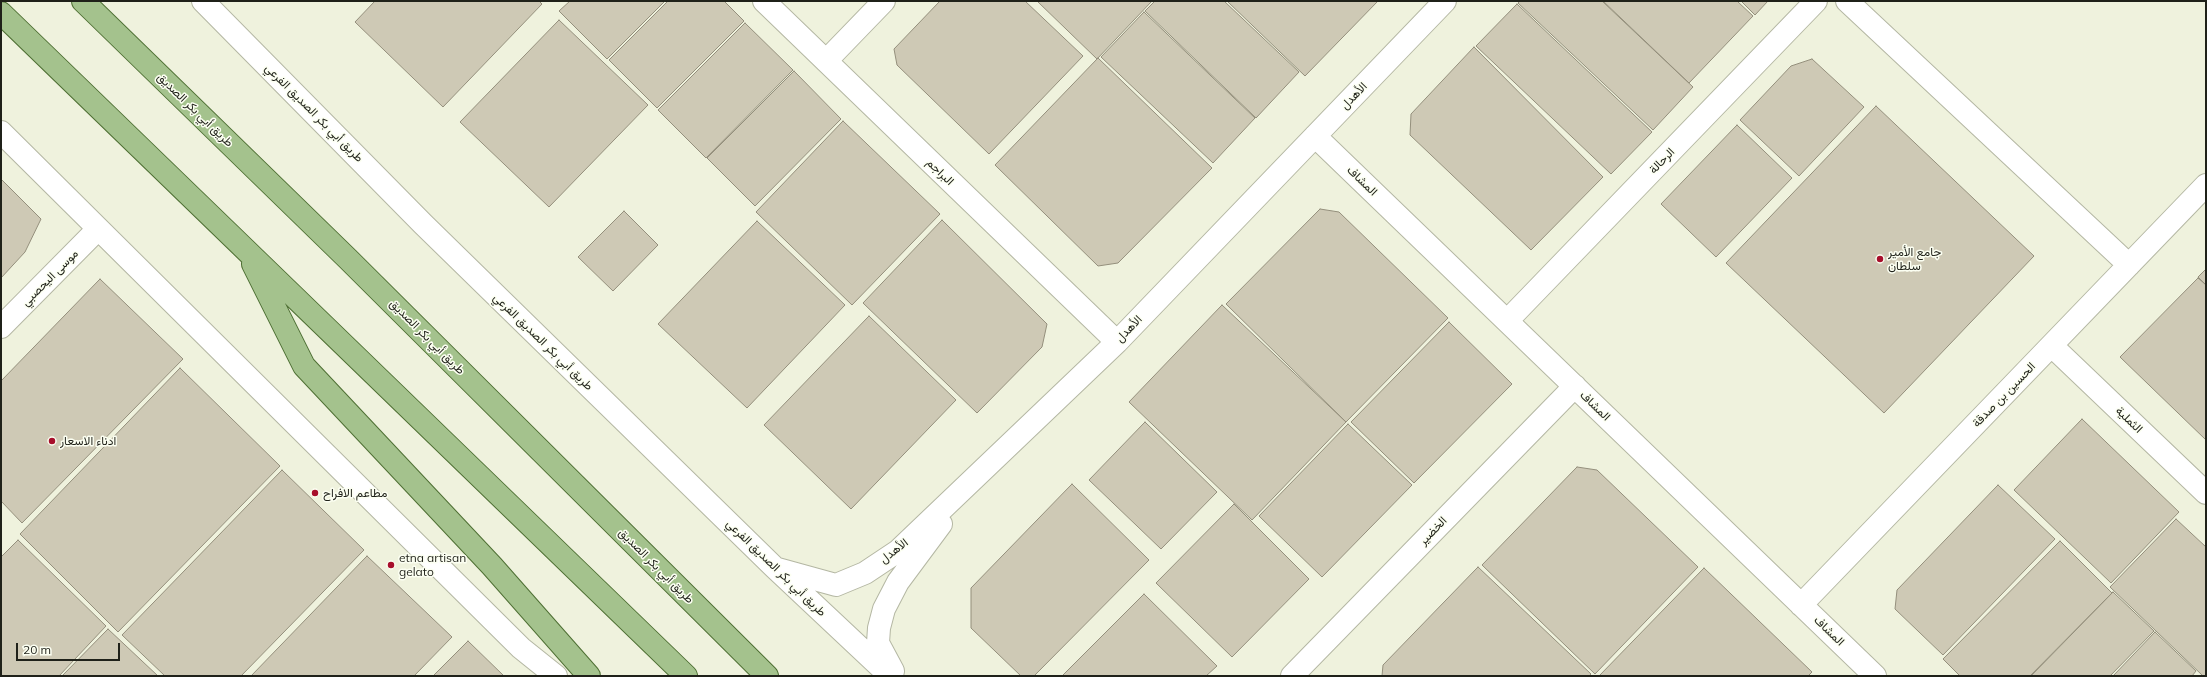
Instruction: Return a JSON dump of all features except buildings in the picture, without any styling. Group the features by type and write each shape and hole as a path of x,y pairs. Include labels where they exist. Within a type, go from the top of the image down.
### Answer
{"main road":[{"name":"طريق أبي بكر الصديق","path":"83,1 348,259 767,676"},
{"path":"1,13 686,676"},
{"path":"246,251 304,366 492,566 589,676"}],"street":[{"name":"طريق أبي بكر الصديق الفرعي","path":"203,1 423,224 775,568 890,676"},
{"name":"البراجم","path":"764,1 1117,342"},
{"path":"826,61 884,1"},
{"name":"الأهدل","path":"775,568 836,585 865,573 898,551 1117,342 1445,1"},
{"name":"الرحالة","path":"1508,321 1816,1"},
{"path":"1847,1 2129,265"},
{"path":"1,132 521,648 556,676"},
{"name":"المشاف","path":"1315,136 1875,676"},
{"name":"الحسين بن صدقة","path":"1801,605 2206,185"},
{"name":"موسى اليحصبي","path":"1,327 98,229"},
{"name":"الثملية","path":"2052,346 2206,494"},
{"name":"الخضير","path":"1299,674 1575,386"},
{"path":"895,676 878,643 878,628 884,609 912,563 988,465"}],"place":[{"name":"جامع الأمير سلطان","path":"1880,259"},
{"name":"ادناء الاسعار","path":"52,441"},
{"name":"مطاعم الافراح","path":"315,493"},
{"name":"etna artisan gelato","path":"391,565"}]}
